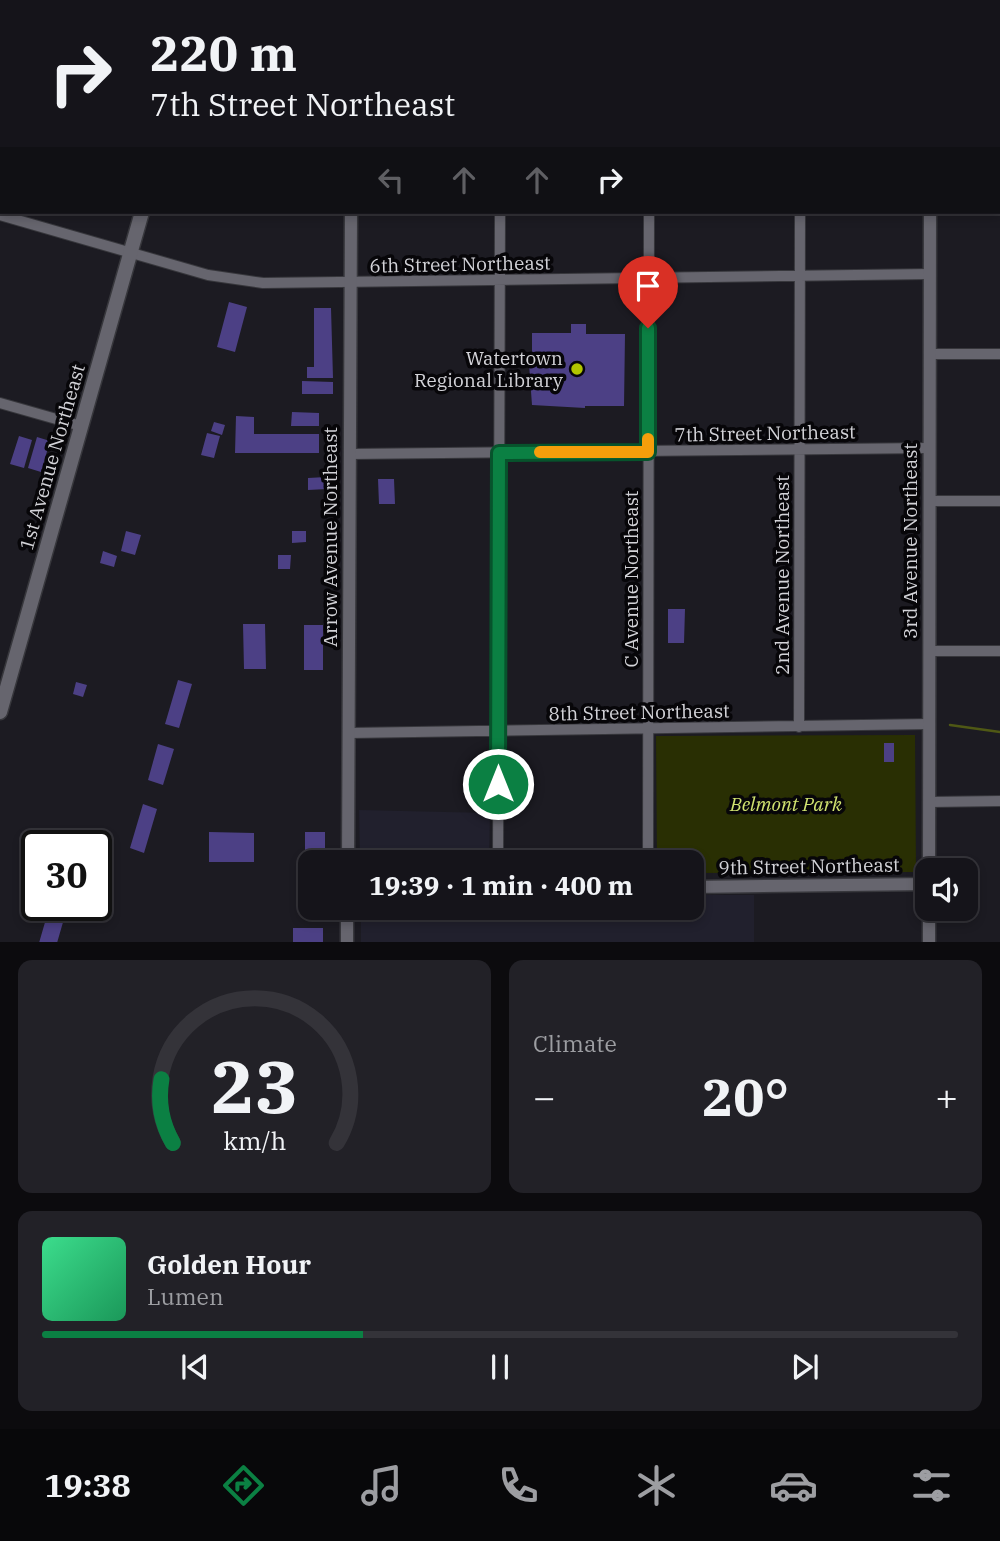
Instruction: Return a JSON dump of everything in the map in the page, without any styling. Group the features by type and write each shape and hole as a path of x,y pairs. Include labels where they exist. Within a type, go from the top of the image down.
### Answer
{"main road":[{"name":"1st Avenue Northeast","path":"0,712 141,214"}],"street":[{"name":"Arrow Avenue Northeast","path":"348,850 351,214"},
{"path":"498,850 500,214"},
{"name":"C Avenue Northeast","path":"648,850 649,214"},
{"name":"2nd Avenue Northeast","path":"799,727 800,214"},
{"name":"3rd Avenue Northeast","path":"929,858 930,214"},
{"name":"6th Street Northeast","path":"0,215 243,282 350,284 930,274"},
{"path":"930,354 1000,354"},
{"path":"0,403 81,426"},
{"name":"7th Street Northeast","path":"350,454 929,448"},
{"path":"929,501 1000,501"},
{"path":"929,651 1000,651"},
{"name":"8th Street Northeast","path":"349,733 929,724"},
{"path":"929,802 1000,801"},
{"name":"9th Street Northeast","path":"704,887 915,884"},
{"path":"347,920 347,942"},
{"path":"929,921 929,942"}],"shaded area":[{"path":"359,810 490,813 489,850 360,850"},
{"path":"704,895 754,895 754,942 361,942 361,920 704,920"}],"green space":[{"name":"Belmont Park","path":"915,735 915,872 704,873 704,850 657,850 656,736"}],"building":[{"path":"229,302 247,307 235,352 217,347"},
{"path":"314,308 331,308 333,378 307,378 307,367 314,367"},
{"name":"Watertown Regional Library","path":"571,324 586,324 586,334 625,334 624,406 585,408 532,405 529,364 532,364 532,333 571,333"},
{"path":"302,381 333,382 333,394 302,394"},
{"path":"292,412 319,413 319,426 291,426"},
{"path":"236,416 254,417 254,434 319,434 319,453 235,453"},
{"path":"214,422 225,425 222,435 211,431"},
{"path":"207,433 220,436 214,458 201,455"},
{"path":"19,436 32,440 24,468 10,464"},
{"path":"37,437 50,441 41,472 28,468"},
{"path":"326,477 327,489 308,490 308,478"},
{"path":"378,479 394,479 395,504 379,504"},
{"path":"126,531 141,535 135,555 121,551"},
{"path":"292,531 306,531 306,542 292,543"},
{"path":"103,551 117,556 114,567 100,563"},
{"path":"278,555 291,555 290,569 278,569"},
{"path":"668,609 685,609 684,643 668,643"},
{"path":"243,624 265,624 266,669 244,669"},
{"path":"304,625 323,625 323,670 304,670"},
{"path":"178,680 192,684 179,728 165,724"},
{"path":"76,682 87,685 83,697 73,694"},
{"path":"884,743 894,743 894,762 884,762"},
{"path":"158,744 174,749 163,785 148,780"},
{"path":"143,804 157,809 144,853 130,848"},
{"path":"209,832 254,833 254,862 209,862"},
{"path":"305,832 325,832 325,850 305,850"},
{"path":"45,921 63,921 57,942 39,942"},
{"path":"293,928 323,928 323,942 293,942"}],"waterway":[{"path":"950,725 1000,732"}],"slow traffic":[{"path":"540,452 648,452 648,439"}],"place":[{"name":"Watertown Regional Library","path":"577,369"}],"route":[{"path":"498,784 499,453 648,452 648,328"}]}
